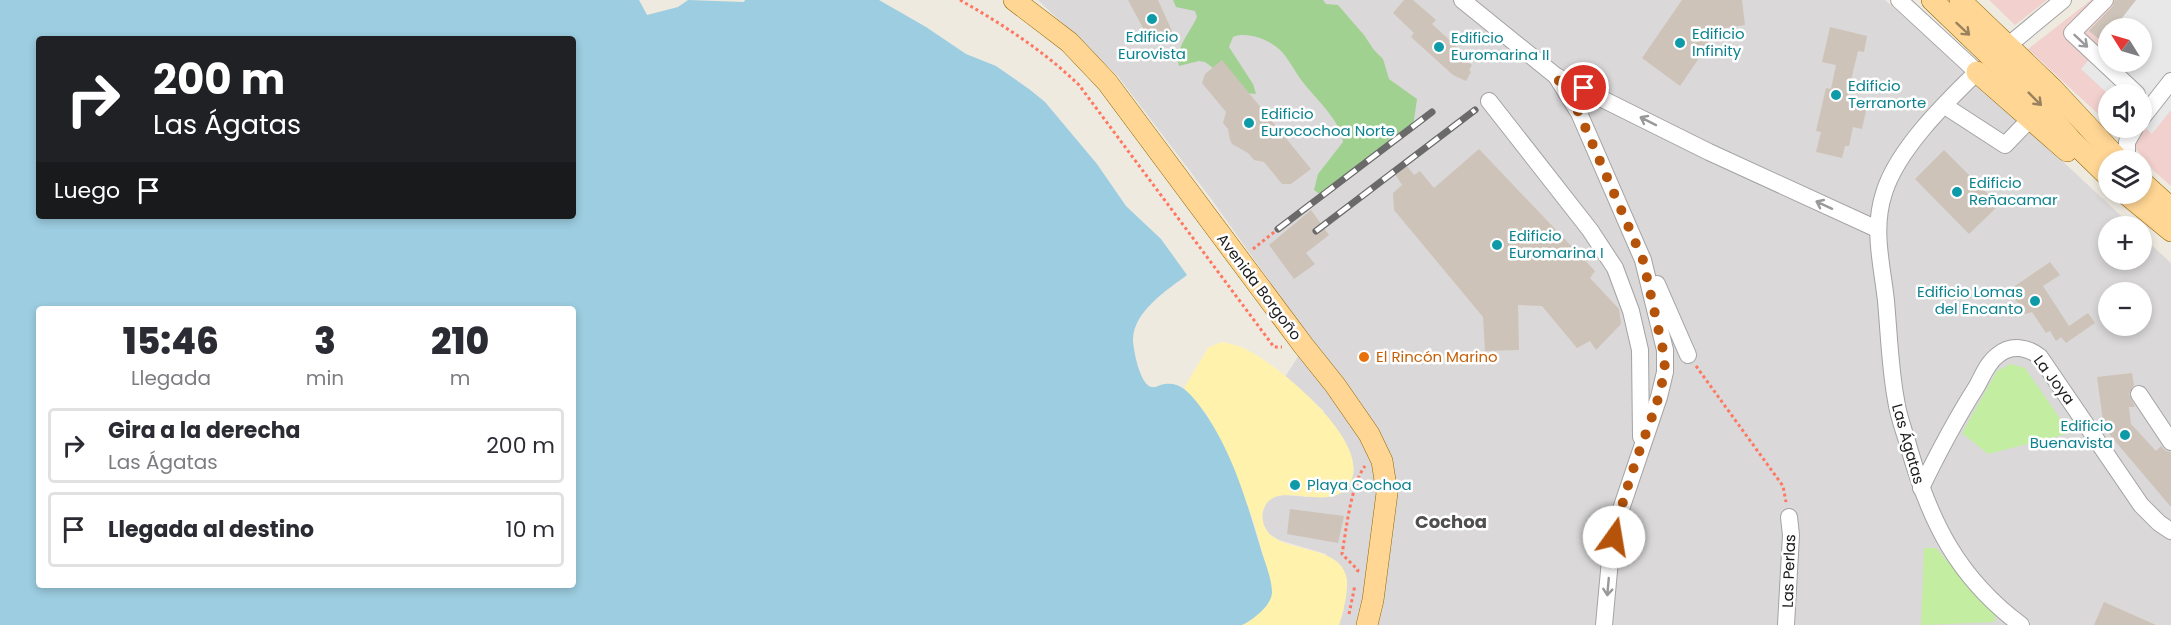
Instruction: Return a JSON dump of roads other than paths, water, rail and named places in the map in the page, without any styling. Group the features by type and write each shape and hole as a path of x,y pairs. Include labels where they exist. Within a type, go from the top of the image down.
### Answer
{"main road":[{"name":"Avenida Borgoño","path":"1014,0 1069,42 1107,82 1335,385 1369,434 1382,461 1387,493 1373,600 1357,624"},
{"path":"1932,0 1993,58 2098,168"},
{"path":"1960,0 2030,119 2079,161 2098,172"},
{"path":"1993,58 2052,88 2110,150"},
{"path":"2152,191 2171,208"},
{"path":"2138,204 2171,231"}],"street":[{"path":"1462,0 1556,76 1709,152 1877,229"},
{"path":"1899,0 1993,58"},
{"name":"Las Ágatas","path":"2021,625 1992,601 1960,564 1934,521 1921,488 1896,401 1877,229 1884,193 1903,153 1945,106 1993,58 2063,0"},
{"path":"2105,0 2072,33 2126,84"},
{"path":"1556,76 1579,113 1643,260 1661,291 1688,355"},
{"path":"2152,101 2171,81"},
{"path":"1489,101 1590,230 1615,268 1631,311 1640,350 1641,447"},
{"path":"1945,106 2005,145 2030,119"},
{"path":"1604,625 1610,560 1619,514 1659,397 1665,372 1665,359 1643,260"},
{"name":"La Joya","path":"1921,488 1948,433 1992,361 2004,350 2028,349 2040,357 2141,505 2171,531"},
{"path":"2139,394 2171,442"},
{"name":"Las Perlas","path":"1786,625 1791,535 1789,517"}],"water":[{"path":"0,0 639,0 647,15 678,7 688,0 744,2 745,0 879,0 926,27 966,54 996,66 1045,102 1097,164 1126,206 1161,239 1187,275 1145,310 1135,329 1134,351 1141,374 1148,385 1154,387 1174,384 1185,390 1195,400 1208,417 1236,473 1271,583 1272,593 1265,608 1242,625 0,625"}],"railway":[{"path":"1316,231 1475,110"},
{"path":"1278,229 1432,112"}],"place":[{"name":"Edificio Eurovista","path":"1152,19"},
{"name":"Edificio Infinity","path":"1680,43"},
{"name":"Edificio Euromarina II","path":"1439,47"},
{"name":"Edificio Terranorte","path":"1836,95"},
{"name":"Edificio Eurocochoa Norte","path":"1249,123"},
{"name":"Edificio Reñacamar","path":"1957,192"},
{"name":"Edificio Euromarina I","path":"1497,245"},
{"name":"Edificio Lomas del Encanto","path":"2035,301"},
{"name":"El Rincón Marino","path":"1364,357"},
{"name":"Edificio Buenavista","path":"2125,435"},
{"name":"Playa Cochoa","path":"1295,485"}],"district":[{"name":"Cochoa","path":"1451,522"}]}
